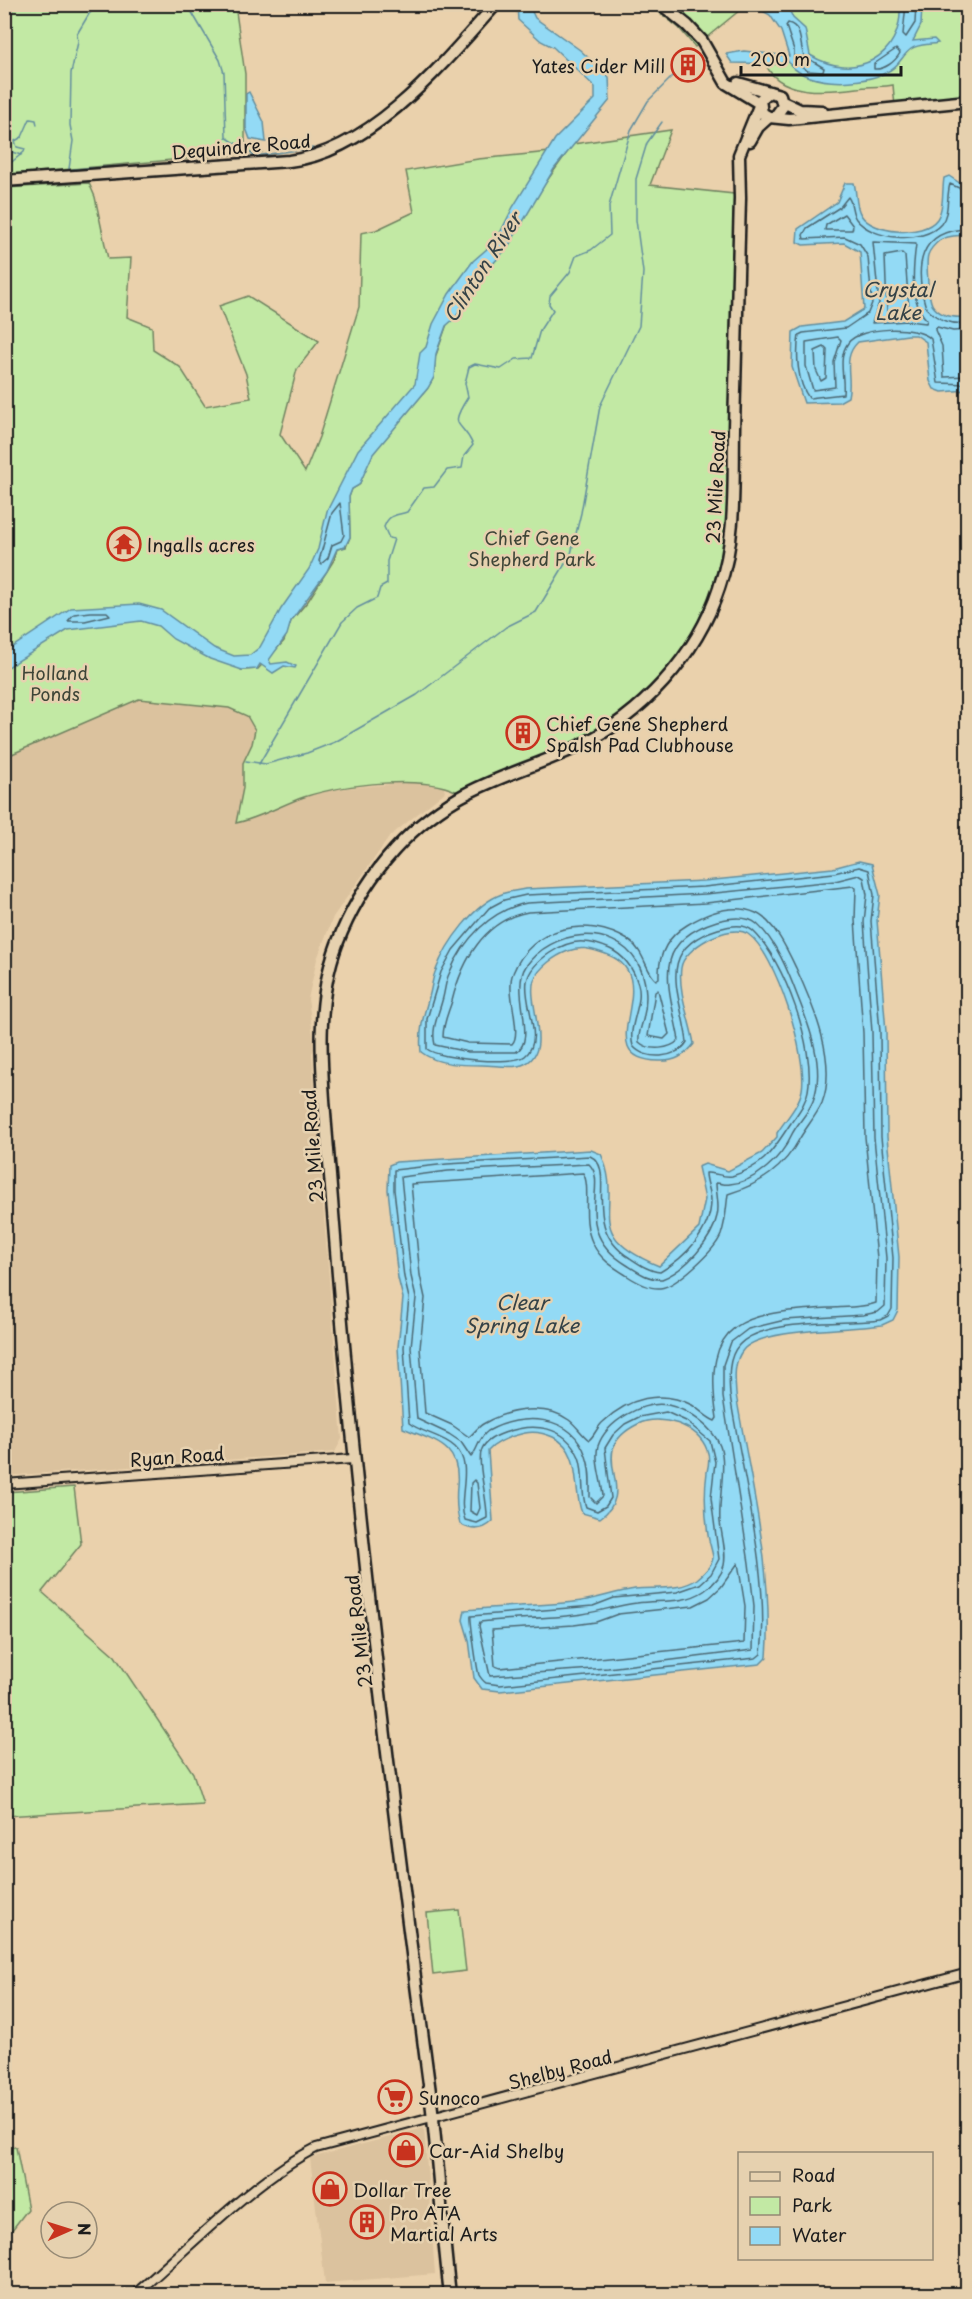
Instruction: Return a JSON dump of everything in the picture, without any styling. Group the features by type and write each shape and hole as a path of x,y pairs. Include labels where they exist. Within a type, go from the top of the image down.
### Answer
{"main road":[{"name":"Dequindre Road","path":"7,180 289,161 330,151 366,130 403,99 445,61 496,4"},
{"path":"661,4 696,34 726,83 759,105 762,113 772,117 803,119 968,101"},
{"path":"717,66 738,82 778,94 783,102 800,110 843,113"},
{"path":"759,105 762,96 769,92"},
{"path":"772,117 781,112 783,102"},
{"name":"23 Mile Road","path":"450,2295 432,2119 353,1459 324,1102 323,993 340,936 362,892 375,871 411,834 463,796 580,745 618,721 665,680 703,627 726,566 733,507 740,178 738,163 741,146 759,105"},
{"name":"23 Mile Road","path":"740,178 754,132 772,117"}],"street":[{"name":"Ryan Road","path":"4,1484 353,1459"},
{"name":"Shelby Road","path":"135,2295 257,2187 299,2157 337,2141 432,2119 968,1973"}],"shaded area":[{"path":"291,691 296,797 334,789 442,780 445,792 390,836 333,917 317,959 308,999 315,1048 312,1053 342,1439 335,1452 5,1476 5,735 55,695"},
{"path":"424,2128 435,2274 325,2283 310,2158"}],"green space":[{"path":"5,5 235,5 245,74 245,143 261,152 5,175"},
{"path":"650,5 746,5 695,47 679,28"},
{"path":"774,5 967,5 967,100 895,107 893,85 823,91 793,87 780,81 770,72 764,59 794,61"},
{"path":"671,130 650,185 734,194 728,530 720,563 698,621 684,647 667,671 647,693 595,734 461,794 428,784 361,785 304,797 236,823 243,788 243,763 252,744 255,730 247,716 229,708 139,699 5,757 5,188 89,183 95,197 108,259 131,258 127,317 152,327 153,350 180,367 205,406 251,398 246,374 219,306 248,296 319,341 297,369 280,434 305,472 319,437 359,307 361,233 376,230 414,212 406,171 478,159 561,151 434,340 424,377 347,483 322,565 269,644 242,670 258,669 284,641 291,621 308,601 334,560 337,549 346,547 350,537 349,497 352,489 359,485 372,454 427,389 434,377 435,358 447,324 455,317 473,286 508,246 539,192 573,144"},
{"path":"74,1487 81,1544 42,1592 115,1656 193,1773 203,1804 5,1816 5,1492"},
{"path":"459,1910 466,1971 433,1975 427,1913"},
{"path":"5,2147 16,2147 28,2209 5,2239"}],"water":[{"name":"Clinton River","path":"517,5 529,5 535,18 580,50 609,77 610,100 554,169 508,247 472,287 456,317 446,326 436,354 434,377 428,388 373,454 359,485 352,489 349,497 350,537 345,547 337,549 327,571 291,621 287,635 269,660 271,664 287,662 296,666 295,668 284,666 273,673 260,664 257,669 242,670 210,659 173,639 158,626 141,621 68,630 5,669 5,652 71,608 139,604 161,610 214,648 234,656 250,655 260,647 281,609 309,569 318,549 327,511 358,450 415,384 420,353 426,347 433,324 449,294 473,261 496,241 513,207 555,139 595,99 595,87 553,47 541,41 518,20"},
{"path":"752,5 787,5 793,18 805,29 810,55 827,63 843,66 859,65 873,60 893,39 899,23 900,5 922,5 921,25 913,41 934,39 938,43 914,47 897,65 883,74 845,82 805,75 787,60 779,64 732,63 726,54 744,51 789,56 781,31 770,15"},
{"path":"249,92 264,122 266,142 250,139 246,128 246,94"},
{"name":"Crystal Lake","path":"949,176 967,188 967,235 946,237 933,247 928,255 928,281 931,302 936,310 948,316 967,317 967,390 942,392 934,389 930,381 926,342 916,335 908,335 858,342 850,355 848,397 839,402 804,403 792,367 793,332 802,327 843,322 864,309 860,252 844,243 803,245 797,242 798,229 837,202 845,183 854,183 859,211 867,221 887,230 921,229 937,219 942,205 944,178"},
{"name":"Clear Spring Lake","path":"859,861 872,864 880,895 877,920 886,1032 887,1137 899,1257 898,1310 893,1320 882,1325 808,1331 768,1338 753,1343 743,1350 738,1360 735,1371 736,1394 764,1558 768,1624 767,1657 760,1664 500,1691 482,1689 474,1678 469,1640 463,1620 465,1610 574,1602 635,1589 676,1587 691,1583 705,1572 713,1557 708,1535 705,1488 709,1455 696,1434 677,1423 657,1420 638,1424 622,1435 614,1446 612,1458 616,1495 611,1507 600,1518 582,1513 573,1461 569,1451 562,1443 543,1433 520,1434 500,1442 488,1451 493,1521 477,1529 460,1524 457,1505 457,1472 450,1453 436,1442 403,1428 398,1347 403,1298 398,1278 388,1190 389,1165 396,1162 591,1150 601,1154 607,1173 611,1230 619,1242 634,1254 659,1266 699,1228 705,1199 698,1167 705,1164 728,1171 762,1153 777,1137 777,1133 798,1102 803,1075 795,1031 779,983 759,945 748,934 740,931 730,931 708,939 698,945 684,960 681,968 681,987 694,1044 687,1052 664,1061 638,1057 628,1046 626,1032 631,979 622,964 603,953 581,948 573,949 553,959 544,966 534,980 538,1041 536,1052 530,1061 509,1067 434,1060 421,1052 421,1037 423,1018 441,959 471,915 492,899 508,892 525,889 704,881 833,868"}],"waterway":[{"path":"4,38 12,27 10,19 14,4"},
{"path":"69,169 73,141 70,125 71,73 78,42 77,34 89,14 100,4"},
{"path":"187,4 220,60 224,73 226,137 255,156"},
{"path":"4,63 10,113 6,126 9,145 6,150 21,155"},
{"path":"259,764 342,622 357,608 377,598 380,588 387,584 387,561 394,539 389,538 384,527 388,520 392,516 407,512 424,488 434,487 447,470 462,468 464,456 473,445 457,420 468,397 465,383 469,367 475,364 501,369 516,359 532,358 540,330 553,310 549,304 550,296 570,272 576,256 591,250 610,235 609,206 631,130 648,101 674,75"},
{"path":"6,173 8,165 25,149 17,147 15,141 22,137 30,119 36,120 37,125"},
{"path":"246,761 266,764 307,753 335,742 417,695 506,627 536,612 571,554 581,513 600,406 639,326 643,272 636,220 636,179 647,143 662,122"},
{"path":"225,160 313,148"},
{"path":"73,169 215,161"}],"place":[{"name":"Yates Cider Mill","path":"688,65"},
{"name":"Ingalls acres","path":"124,544"},
{"name":"Chief Gene Shepherd Spalsh Pad Clubhouse","path":"523,733"},
{"name":"Sunoco","path":"395,2097"},
{"name":"Car-Aid Shelby","path":"406,2150"},
{"name":"Dollar Tree","path":"330,2189"},
{"name":"Pro ATA Martial Arts","path":"367,2222"}],"park label":[{"name":"Chief Gene Shepherd Park","path":"532,547"},
{"name":"Holland Ponds","path":"55,682"}]}
